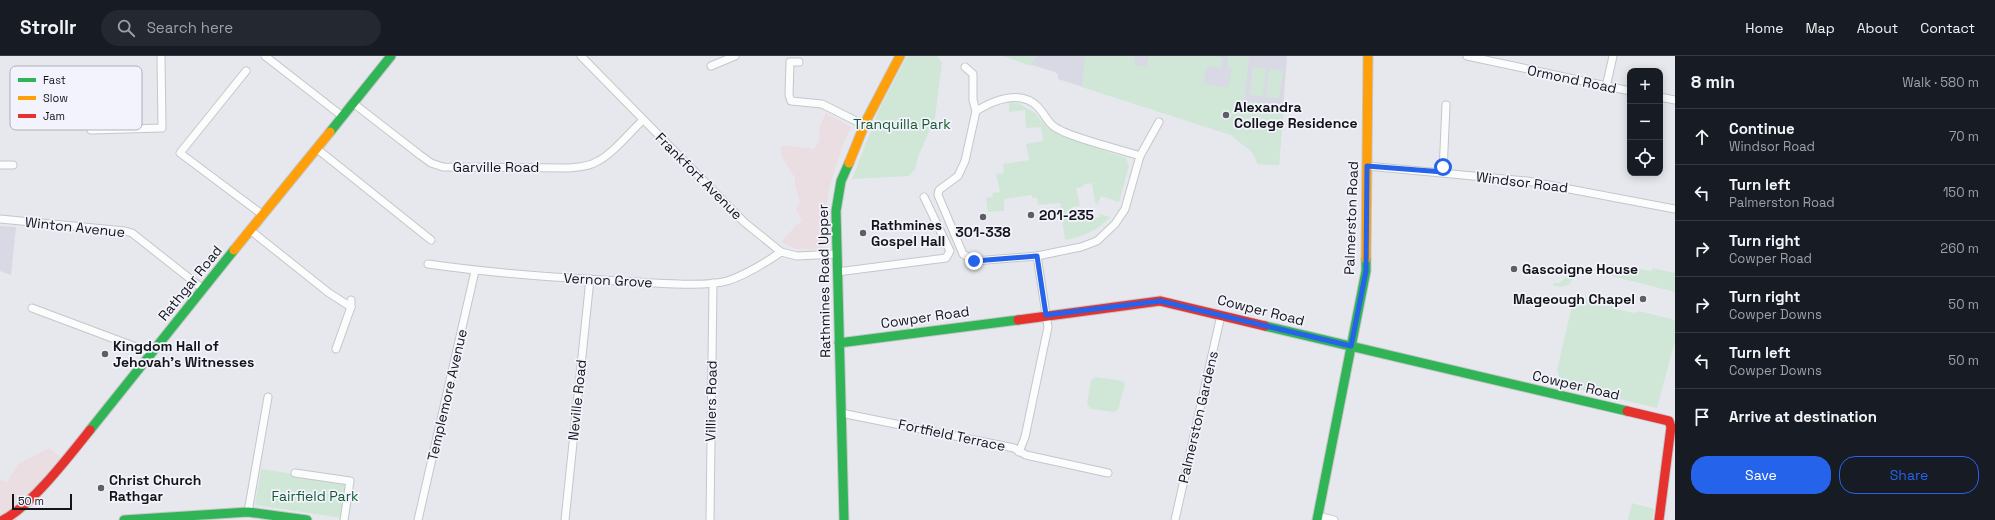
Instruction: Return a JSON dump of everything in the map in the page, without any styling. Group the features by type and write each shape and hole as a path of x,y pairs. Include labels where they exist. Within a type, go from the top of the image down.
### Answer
{"street":[{"path":"142,129 162,128 161,56"},
{"path":"265,56 342,116"},
{"name":"Rathgar Road","path":"3,520 17,517 64,461 391,56"},
{"name":"Frankfort Avenue","path":"581,56 744,222 780,252 797,256 836,254"},
{"path":"711,66 735,56"},
{"name":"Rathmines Road Upper","path":"844,520 836,254 838,194 864,125 900,56"},
{"name":"Palmerston Road","path":"1317,518 1366,271 1368,56"},
{"name":"Ormond Road","path":"1467,56 1627,90"},
{"path":"1606,87 1613,56"},
{"path":"800,62 790,62 789,95 791,101 822,104 864,125"},
{"path":"965,67 973,74 973,100 976,111 965,161 958,176 939,190 938,195 963,254 974,261 1037,256 1081,247 1097,241 1115,224 1125,210 1140,156 1159,122"},
{"path":"246,71 177,155 263,215"},
{"path":"976,111 991,101 1011,96 1028,100 1038,106 1049,123 1064,132 1140,156"},
{"path":"1663,98 1675,100"},
{"name":"Garville Road","path":"352,104 420,155 443,167 586,166 603,158 643,120"},
{"path":"1443,172 1446,105"},
{"path":"316,148 431,240"},
{"path":"0,165 14,165"},
{"name":"Windsor Road","path":"1367,166 1527,181 1675,209"},
{"path":"837,272 946,258 950,251 924,197"},
{"name":"Winton Avenue","path":"0,219 125,231 132,233 203,289"},
{"path":"250,230 329,293 351,303 336,349"},
{"name":"Vernon Grove","path":"428,264 475,271 590,279 655,283 713,283 727,281 741,275 780,252"},
{"path":"1019,452 1025,437 1048,327 1037,256"},
{"name":"Templemore Avenue","path":"418,520 475,271"},
{"name":"Neville Road","path":"565,520 590,279"},
{"name":"Villiers Road","path":"710,520 713,283"},
{"name":"Cowper Road","path":"839,342 1160,301 1568,396 1671,423 1659,520"},
{"path":"32,308 152,353"},
{"name":"Palmerston Gardens","path":"1175,520 1221,315"},
{"path":"248,512 268,397"},
{"name":"Fortfield Terrace","path":"840,413 1014,448 1026,455 1108,474"},
{"path":"295,473 350,481 344,520"},
{"path":"124,520 248,512 307,520"},
{"path":"1317,518 1334,520"}],"shaded area":[{"name":"Alexandra College Residence","path":"1003,56 1287,56 1279,165 1258,164 1252,152 1231,135 1058,79 1058,75 1055,72"},
{"path":"826,113 851,127 842,147 829,189 823,249 796,249 781,242 797,224 802,222 796,209 800,202 795,186 795,177 781,155 781,145 814,149 819,141 820,125"},
{"path":"0,226 16,227 11,275 0,271"},
{"path":"49,448 65,461 15,514 17,520 0,520 0,480 7,482 18,464"}],"green space":[{"name":"Tranquilla Park","path":"907,56 937,56 942,63 935,118 918,157 915,169 909,176 852,179 879,110"},
{"path":"1003,56 1039,56 1034,59 1031,66"},
{"name":"Alexandra College Residence","path":"1085,56 1135,56 1134,65 1146,67 1149,56 1211,56 1222,58 1221,68 1207,66 1203,83 1228,88 1232,70 1227,65 1228,56 1249,56 1244,101 1284,105 1279,165 1258,164 1252,152 1231,135 1082,87"},
{"path":"1253,67 1266,68 1263,96 1250,95"},
{"path":"1269,69 1283,70 1279,98 1266,97"},
{"path":"1009,102 1018,103 1035,113 1048,128 1066,138 1126,158 1129,166 1119,202 1101,196 1098,205 1095,202 1092,183 1076,188 1080,206 1072,207 1074,216 1089,215 1090,219 1100,217 1099,214 1111,217 1100,226 1079,237 1065,240 1060,203 1038,205 1037,198 1032,198 1032,195 1004,199 1004,211 988,212 986,198 993,197 992,193 1000,192 996,174 1004,173 1003,164 1029,160 1026,144 1043,141 1041,127 1026,128 1025,110 1009,112"},
{"path":"1610,264 1652,271 1653,268 1675,273 1675,292 1607,275"},
{"path":"1572,272 1574,276 1570,284 1562,287 1552,285 1556,282 1558,284"},
{"path":"1578,297 1612,305 1614,309 1635,313 1639,311 1675,320 1675,341 1657,408 1561,385 1557,370 1573,301"},
{"path":"1096,377 1123,381 1125,384 1118,410 1113,412 1091,409 1087,404 1091,380"},
{"name":"Fairfield Park","path":"261,469 347,482 342,518 255,505"},
{"path":"1632,503 1654,509 1652,520 1628,520"}],"traffic: fast":[{"path":"330,132 391,56"},
{"path":"844,520 836,211 841,181 849,163"},
{"path":"90,430 234,250"},
{"path":"1317,520 1366,271 1366,259"},
{"path":"839,343 1018,320"},
{"path":"1265,326 1627,411"},
{"path":"124,520 248,512 307,520"}],"traffic: slow":[{"path":"849,163 866,121 900,56"},
{"path":"1366,259 1368,56"},
{"path":"234,250 330,132"}],"traffic: jam":[{"path":"1018,320 1160,301 1265,326"},
{"path":"1627,411 1669,421 1671,427 1659,520"},
{"path":"3,520 26,504 38,492 90,430"}],"place":[{"name":"Alexandra College Residence","path":"1226,115"},
{"name":"201-235","path":"1031,215"},
{"name":"301-338","path":"983,217"},
{"name":"Rathmines Gospel Hall","path":"863,233"},
{"name":"Gascoigne House","path":"1514,269"},
{"name":"Mageough Chapel","path":"1643,299"},
{"name":"Kingdom Hall of Jehovah's Witnesses","path":"105,354"},
{"name":"Christ Church Rathgar","path":"101,488"}],"route":[{"path":"974,261 1037,256 1046,315 1160,301 1351,346 1366,271 1367,166 1443,172 1443,167"}]}
